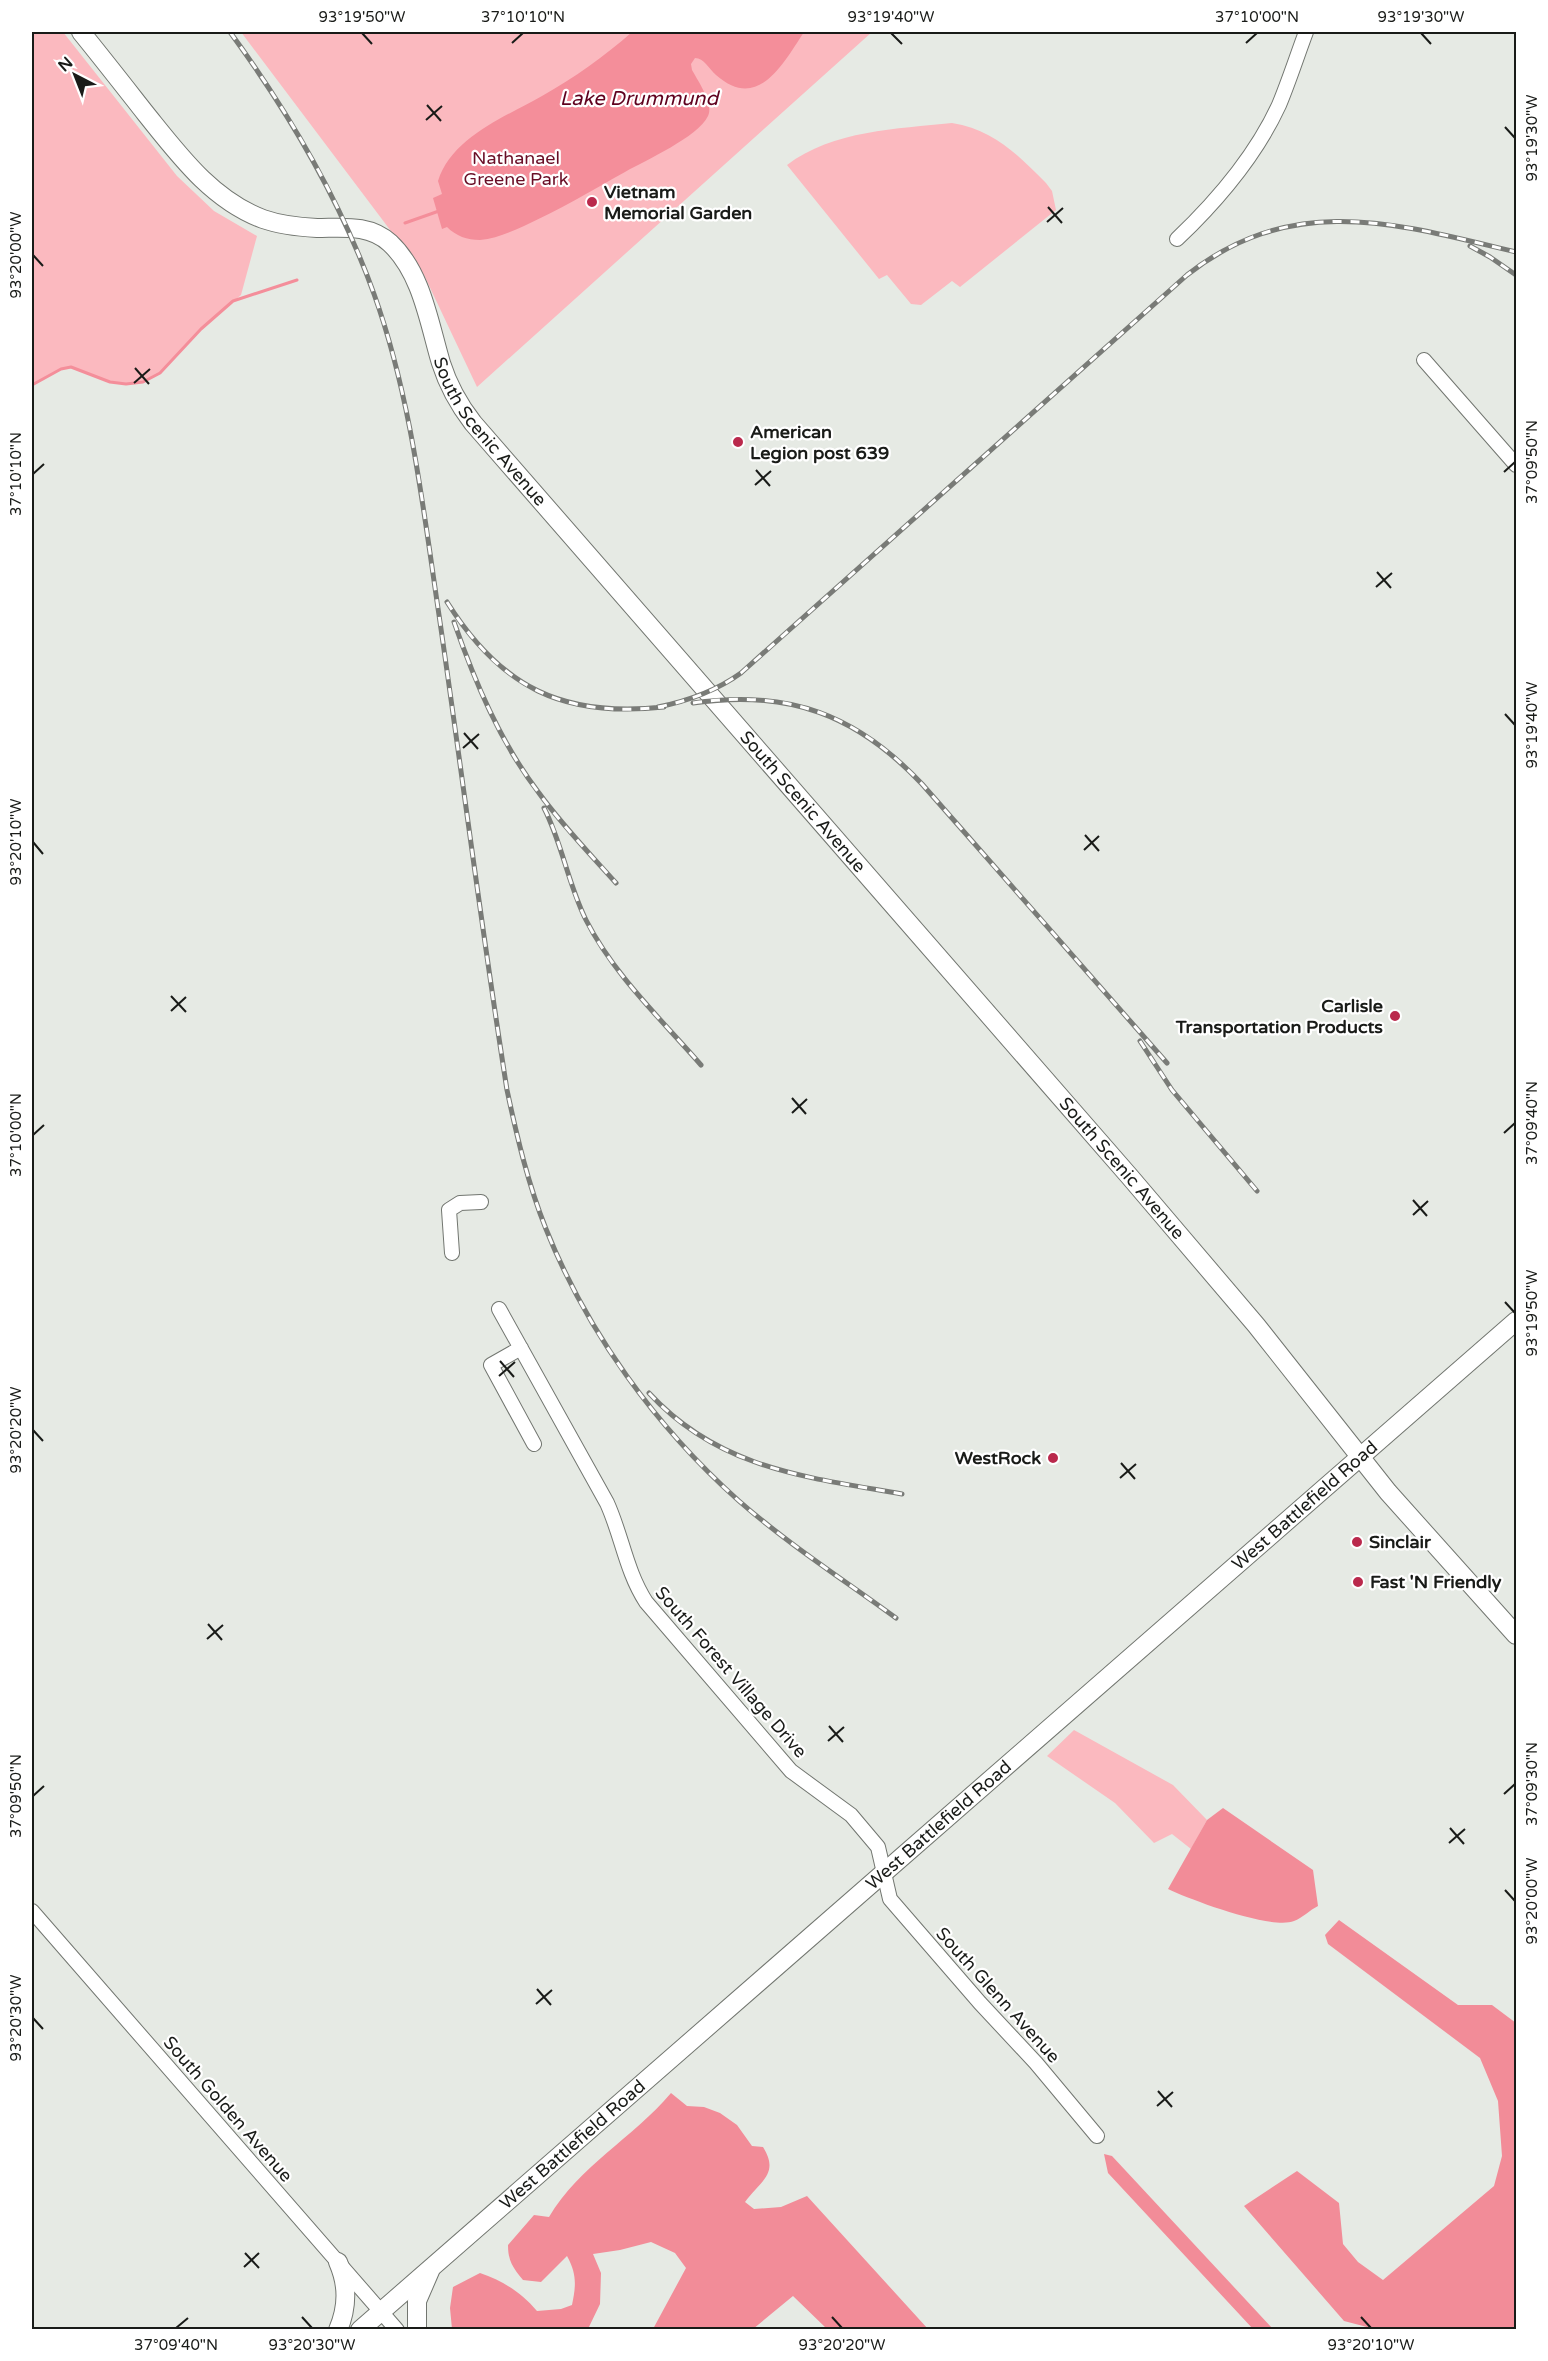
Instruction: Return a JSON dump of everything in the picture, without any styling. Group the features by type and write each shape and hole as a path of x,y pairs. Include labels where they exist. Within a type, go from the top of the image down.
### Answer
{"main road":[{"name":"South Scenic Avenue","path":"81,32 182,158 213,189 240,209 287,225 367,230 385,239 396,249 412,274 447,379 461,408 473,423 1130,1177 1256,1325 1360,1458 1434,1547 1516,1635"},
{"name":"West Battlefield Road","path":"360,2330 1516,1321"},
{"path":"338,2262 346,2290 343,2316 338,2330"},
{"path":"417,2330 417,2301 434,2264"}],"street":[{"path":"1177,239 1227,188 1253,151 1278,105 1306,32"},
{"path":"1424,360 1516,465"},
{"path":"452,1253 449,1210 460,1203 481,1202"},
{"name":"South Forest Village Drive","path":"499,1309 607,1503 630,1573 646,1602 791,1771 851,1815 878,1847 885,1872"},
{"path":"521,1348 491,1365 534,1444"},
{"name":"South Glenn Avenue","path":"885,1872 890,1899 980,2003 1036,2063 1097,2136"},
{"name":"South Golden Avenue","path":"32,1911 398,2330"}],"green space":[{"path":"32,32 63,32 177,176 214,211 257,236 241,295 201,329 160,373 143,382 126,384 110,382 71,367 61,369 32,384"},
{"name":"Nathanael Greene Park","path":"241,32 872,32 477,387 424,275"},
{"path":"952,123 967,126 993,137 1015,153 1052,191 1056,210 960,287 952,281 921,305 911,304 887,275 879,279 787,165 805,153 845,138 866,133"},
{"path":"1074,1730 1173,1785 1207,1820 1191,1849 1172,1834 1154,1843 1115,1803 1047,1756"}],"shaded area":[{"path":"1223,1808 1313,1870 1318,1906 1294,1921 1283,1923 1250,1918 1168,1889 1207,1820"},
{"path":"1339,1920 1458,2005 1492,2005 1516,2023 1516,2329 1369,2330 1367,2327 1344,2321 1244,2206 1297,2171 1339,2203 1343,2244 1358,2262 1383,2280 1494,2186 1502,2156 1498,2101 1480,2058 1328,1944 1325,1935"},
{"path":"671,2093 687,2106 704,2107 720,2113 737,2125 752,2146 763,2147 768,2156 769,2171 745,2202 754,2209 781,2207 807,2196 928,2329 827,2329 793,2296 753,2329 653,2329 686,2268 675,2253 651,2242 593,2254 601,2273 600,2304 588,2329 452,2329 450,2308 453,2287 480,2273 511,2288 537,2311 561,2309 572,2305 575,2280 567,2256 541,2282 523,2280 512,2264 508,2245 534,2215 549,2217 575,2182"},
{"path":"1104,2154 1112,2156 1273,2329 1253,2329 1108,2173"}],"water":[{"name":"Lake Drummund","path":"632,32 804,32 778,69 757,86 745,88 731,85 716,75 704,62 695,58 691,64 692,70 709,105 708,116 702,124 683,140 575,200 524,226 491,238 471,239 458,235 447,227 442,229 433,198 442,194 438,181 455,152 481,130 577,74"}],"waterway":[{"path":"405,223 439,211"},
{"path":"32,385 61,369 71,367 110,382 126,384 143,382 160,373 201,329 233,301 297,280"}],"railway":[{"path":"230,32 293,125 329,191 374,294 398,373 421,494 507,1090 524,1160 546,1229 582,1305 603,1341 652,1410 680,1442 758,1517 896,1618"},
{"path":"658,707 701,694 741,673 1187,275 1227,249 1267,232 1307,223 1347,222 1388,225 1430,232 1516,252"},
{"path":"1470,246 1516,275"},
{"path":"447,602 468,632 489,656 513,676 538,691 565,701 595,707 628,709 664,707"},
{"path":"454,622 480,689 512,753 557,816 616,883"},
{"path":"693,703 760,700 791,704 819,712 846,724 872,740 922,784 1167,1063"},
{"path":"544,808 556,835 574,892 597,940 624,978 701,1065"},
{"path":"1140,1041 1172,1090 1257,1191"},
{"path":"649,1393 676,1418 734,1454 798,1475 902,1494"}],"place":[{"name":"Vietnam Memorial Garden","path":"592,202"},
{"name":"American Legion post 639","path":"738,442"},
{"name":"Carlisle Transportation Products","path":"1395,1016"},
{"name":"WestRock","path":"1053,1458"},
{"name":"Sinclair","path":"1357,1542"},
{"name":"Fast 'N Friendly","path":"1358,1582"}]}
